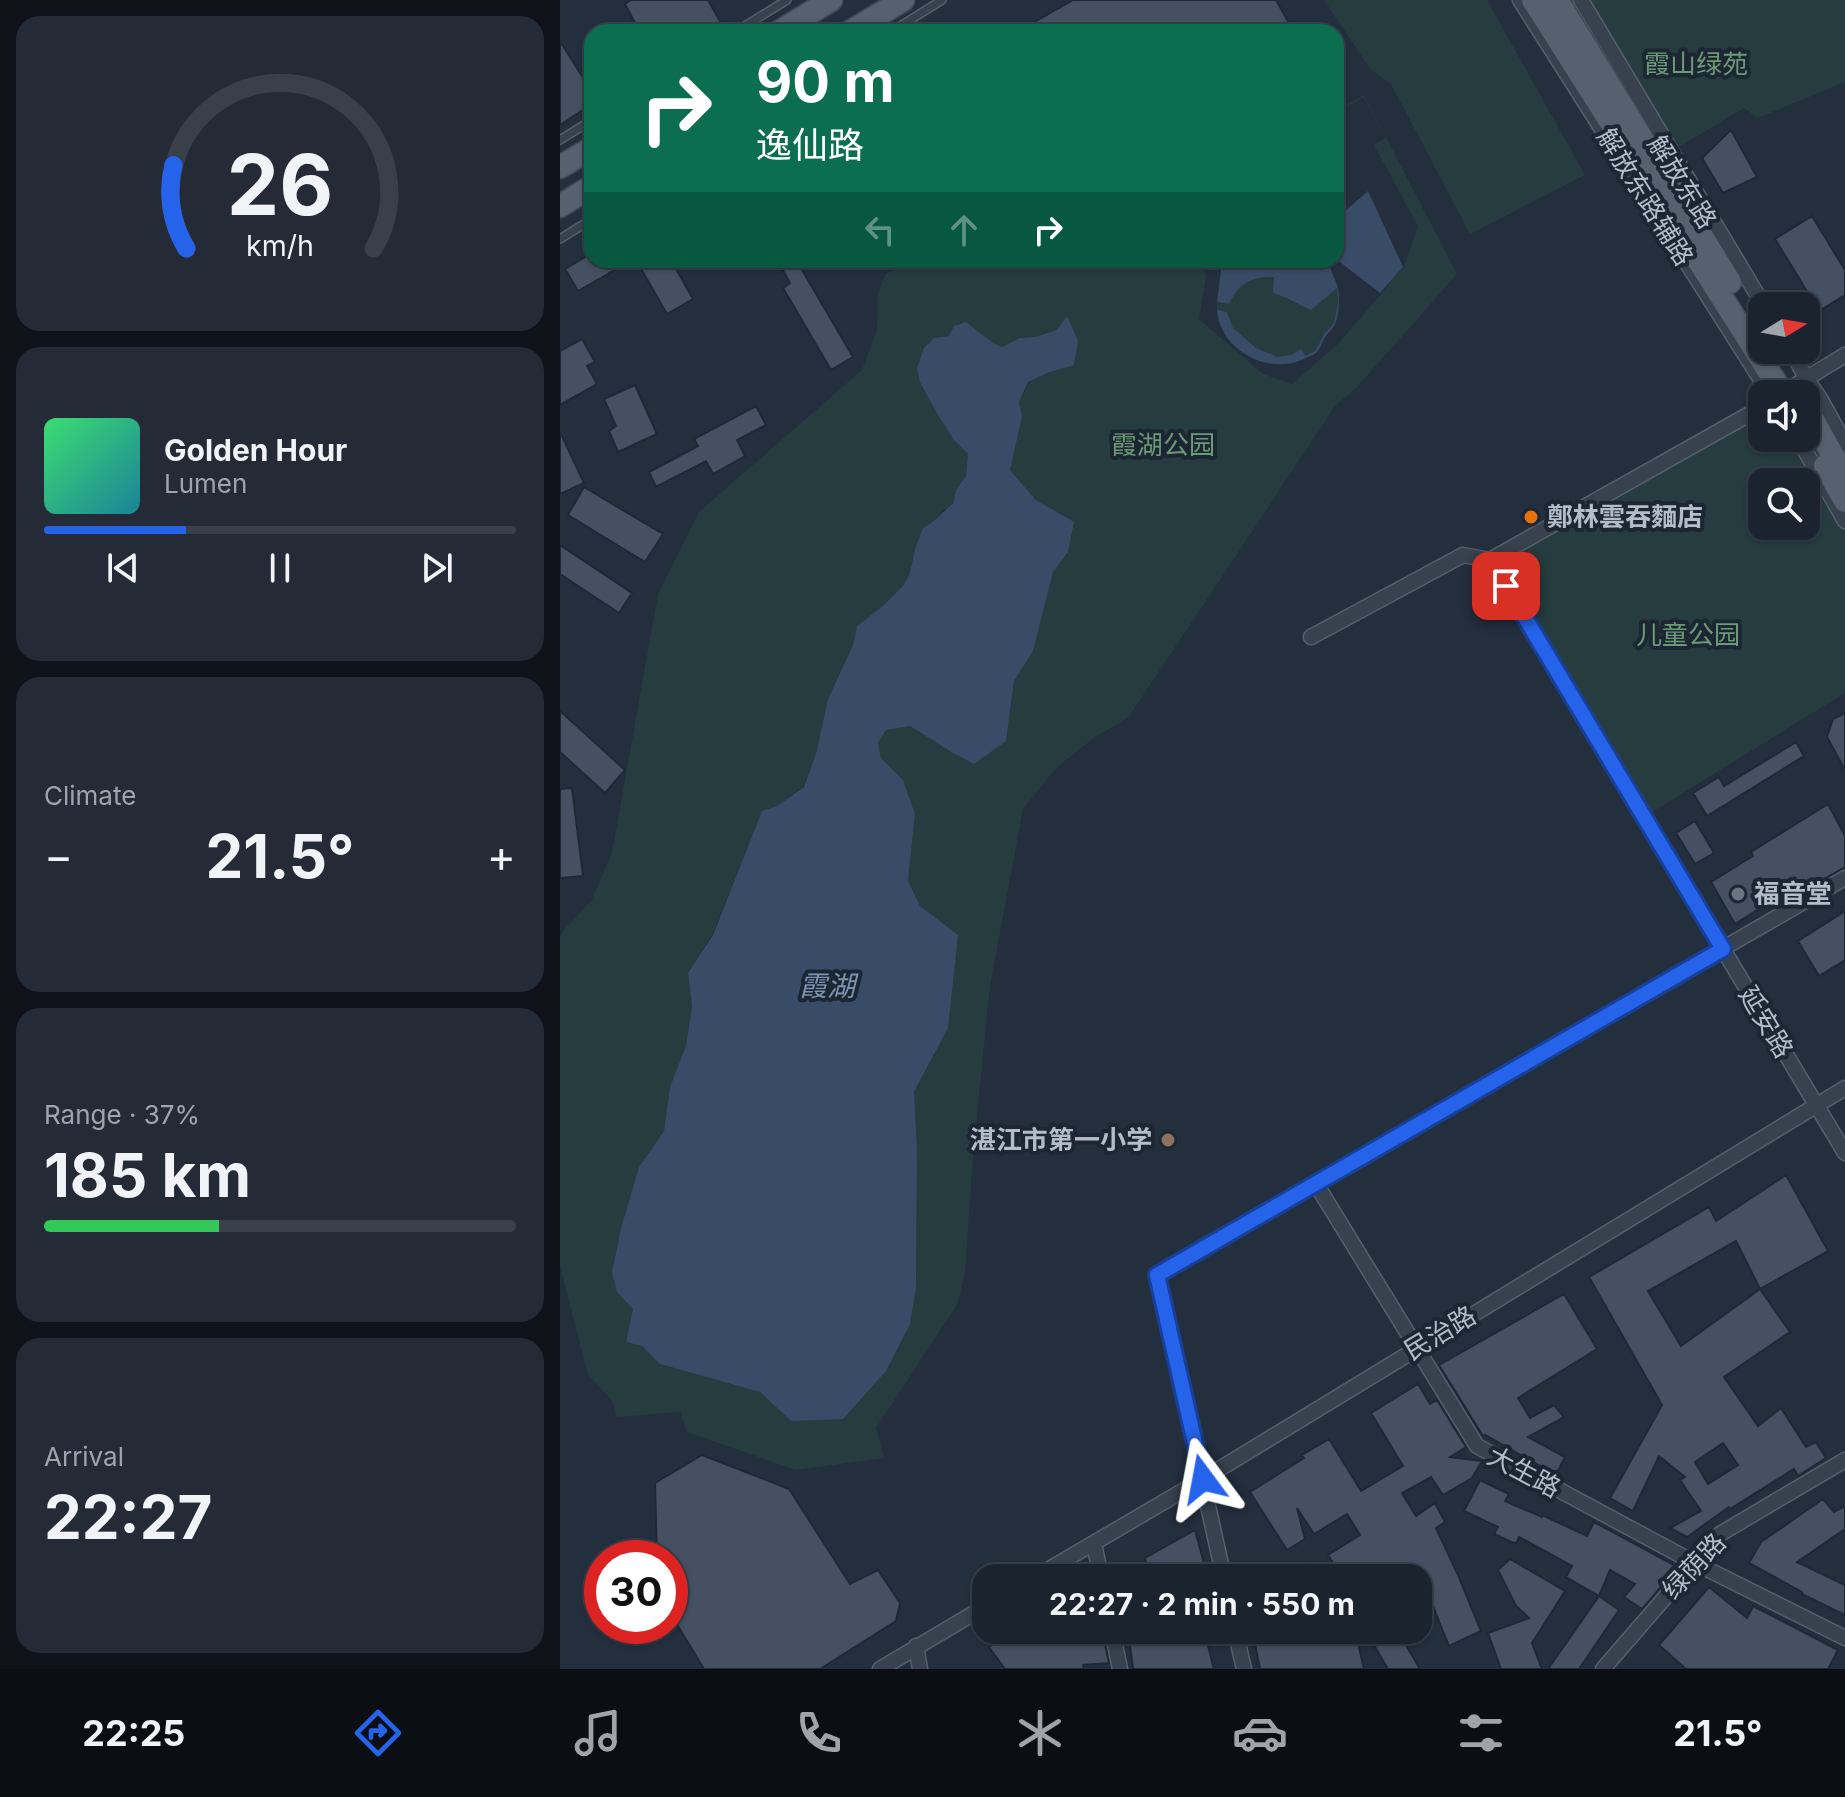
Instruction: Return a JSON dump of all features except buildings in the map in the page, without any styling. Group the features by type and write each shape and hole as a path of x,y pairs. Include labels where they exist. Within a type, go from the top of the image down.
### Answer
{"main road":[{"path":"792,24 831,0"},
{"path":"863,24 903,0"},
{"name":"解放东路","path":"1533,0 1787,380"},
{"name":"解放东路","path":"1557,0 1748,311"},
{"path":"560,167 584,153"},
{"path":"560,206 584,191"},
{"path":"1820,432 1845,477"},
{"path":"1817,452 1845,501"}],"street":[{"name":"解放东路辅路","path":"1520,0 1761,380"},
{"name":"解放东路辅路","path":"1581,0 1756,292"},
{"path":"1807,380 1845,355"},
{"path":"1820,400 1845,444"},
{"path":"1311,637 1463,555 1490,560 1748,415"},
{"path":"1806,452 1845,521"},
{"name":"延安路","path":"1490,560 1845,1153"},
{"path":"1221,1564 1157,1275 1845,878"},
{"name":"民治路","path":"1058,1564 1845,1088"},
{"name":"大生路","path":"1316,1184 1477,1446 1695,1563 1845,1638"},
{"name":"绿荫路","path":"1603,1669 1720,1534 1845,1460"},
{"path":"1094,1543 1098,1564"},
{"path":"880,1669 972,1614"},
{"path":"1115,1644 1120,1669"},
{"path":"1238,1644 1244,1669"},
{"path":"916,1646 920,1669"}],"lane":[{"path":"748,24 787,0"},
{"path":"904,24 942,0"},
{"path":"560,140 584,125"},
{"path":"560,239 584,224"}],"green space":[{"path":"1324,0 1487,0 1585,175 1470,234 1391,84 1371,70 1344,30 1344,24 1340,24"},
{"name":"霞山绿苑","path":"1582,0 1845,0 1845,82 1758,118 1744,108 1674,150"},
{"name":"霞湖公园","path":"1364,95 1457,274 1356,388 1336,405 1128,718 1095,737 1056,768 1023,809 990,986 965,1273 957,1305 876,1428 884,1458 796,1470 687,1432 680,1412 617,1417 612,1400 588,1375 560,1266 560,938 591,901 612,853 658,594 699,512 862,370 877,330 878,293 886,273 903,268 1204,268 1206,277 1199,319 1263,374 1292,384 1338,344 1404,267 1418,226 1374,145 1386,138 1364,97 1344,108","holes":["1067,317 1050,372 1029,382 1019,402 1022,417 1010,470 1036,500 1074,523 1068,552 1053,572 1033,651 1014,681 1010,713 974,764 910,726 886,730 878,743 881,758 903,780 915,814 908,881 920,906 958,935 935,1054 914,1092 917,1148 916,1286 791,1421 760,1392 660,1364 642,1346 626,1342 633,1309 612,1271 621,1228 639,1167 664,1131 670,1087 686,1047 692,1007 688,973 712,935 762,812 777,806 803,787 817,750 828,699 853,645 857,626 903,586 910,573 915,549 942,511 954,504 956,490 966,476 968,454 954,440 930,398 934,338 949,336 966,322 1002,347 1020,338 1057,330"]},
{"path":"1258,276 1275,277 1297,304 1337,287 1334,323 1316,350 1305,357 1278,357 1256,348 1233,328 1227,312 1217,310 1217,302 1229,304 1235,290"},
{"name":"儿童公园","path":"1748,415 1748,452 1814,452 1845,510 1845,693 1644,817 1490,560"}],"water":[{"path":"1368,191 1403,267 1380,293 1344,265 1344,212"},
{"path":"1331,268 1338,289 1339,308 1334,326 1317,352 1292,363 1263,362 1237,348 1227,337 1217,310 1227,312 1233,328 1256,348 1278,357 1301,349 1305,356 1316,350 1334,323 1337,288 1311,310 1273,293 1274,277 1266,277 1242,286 1229,304 1217,302 1221,270"},
{"name":"霞湖","path":"1067,316 1078,341 1074,365 1028,382 1019,402 1022,417 1010,470 1036,500 1074,522 1068,552 1053,572 1033,651 1014,681 1006,741 974,764 910,726 886,730 878,743 881,758 903,780 915,814 908,881 920,906 958,935 948,1028 914,1092 917,1148 916,1286 910,1324 886,1371 843,1419 791,1421 760,1392 660,1364 642,1346 626,1342 633,1309 617,1292 612,1272 621,1228 639,1167 664,1131 670,1087 686,1046 692,1007 688,973 713,935 762,811 777,806 804,787 817,750 828,699 853,645 857,626 903,586 923,528 953,504 956,490 966,476 968,454 954,440 920,382 917,368 924,348 934,338 949,336 954,326 966,322 1002,347 1020,338 1057,330"}],"place":[{"name":"鄭林雲吞麵店","path":"1531,517"},
{"name":"福音堂","path":"1738,894"},
{"name":"湛江市第一小学","path":"1168,1140"}],"route":[{"path":"1203,1479 1157,1275 1723,949 1506,586"}]}
